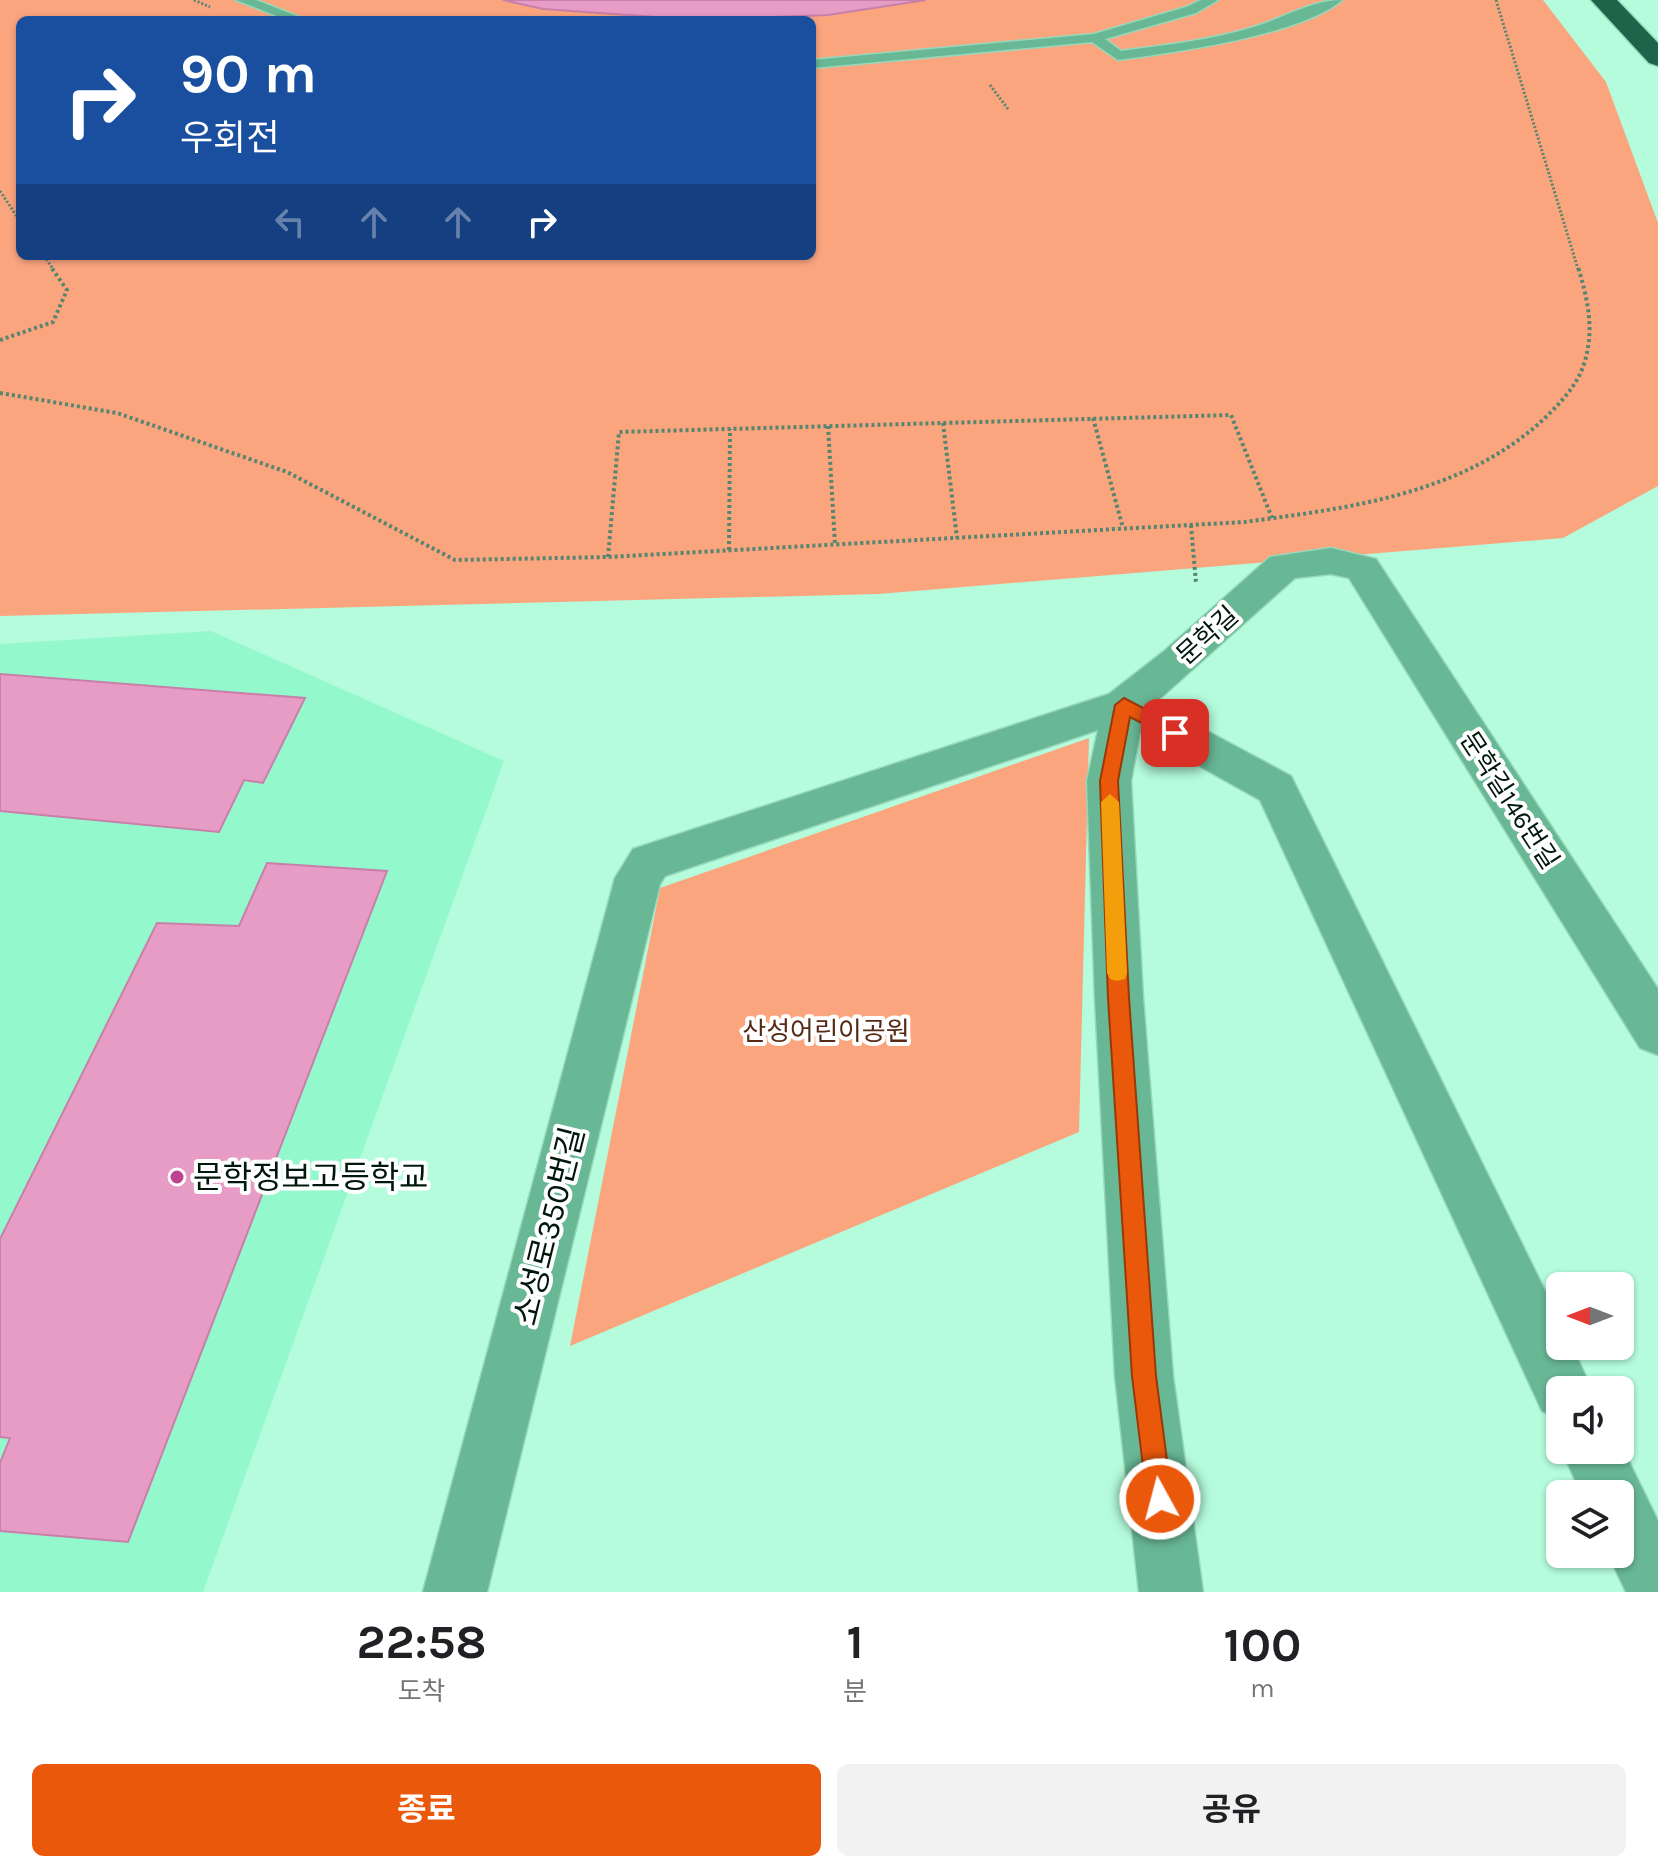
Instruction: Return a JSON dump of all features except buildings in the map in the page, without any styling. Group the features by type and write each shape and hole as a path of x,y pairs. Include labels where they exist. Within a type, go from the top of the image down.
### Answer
{"highway":[{"path":"1603,0 1658,58"}],"street":[{"name":"문학길","path":"1124,705 1177,663 1284,566 1331,561 1362,568"},
{"name":"문학길146번길","path":"1362,568 1658,1032"},
{"name":"소성로350번길","path":"455,1592 638,878 649,862 1124,705"},
{"path":"1171,1592 1144,1376 1119,998 1109,781 1124,705 1276,788 1556,1376"},
{"path":"1634,1539 1658,1590"}],"lane":[{"path":"243,0 289,16"},
{"path":"816,64 1095,38 1191,10 1211,0"},
{"path":"1095,38 1118,56 1182,48 1253,33 1305,15 1335,0"}],"path":[{"path":"0,393 117,413 287,472 455,560 590,558 957,538 1272,518 1347,508 1429,486 1501,453 1545,420 1578,380 1590,344 1588,300 1496,0"},
{"path":"990,85 1008,109"},
{"path":"0,191 16,215"},
{"path":"0,340 53,322 67,290 47,260"},
{"path":"608,557 619,432 1231,415 1272,518"},
{"path":"1093,418 1123,528"},
{"path":"943,423 957,538"},
{"path":"828,426 835,544"},
{"path":"729,550 730,429"}],"shaded area":[{"name":"문학정보고등학교","path":"211,631 504,761 203,1592 0,1592 0,644"}],"green space":[{"path":"0,0 1543,0 1606,82 1658,223 1658,486 1563,538 878,594 0,616"},
{"name":"산성어린이공원","path":"1089,738 1079,1132 570,1346 660,888"}],"slow traffic":[{"path":"1110,802 1117,973"}],"place":[{"name":"문학정보고등학교","path":"177,1177"}],"route":[{"path":"1160,1499 1144,1376 1119,998 1109,781 1124,705 1175,733"}]}
